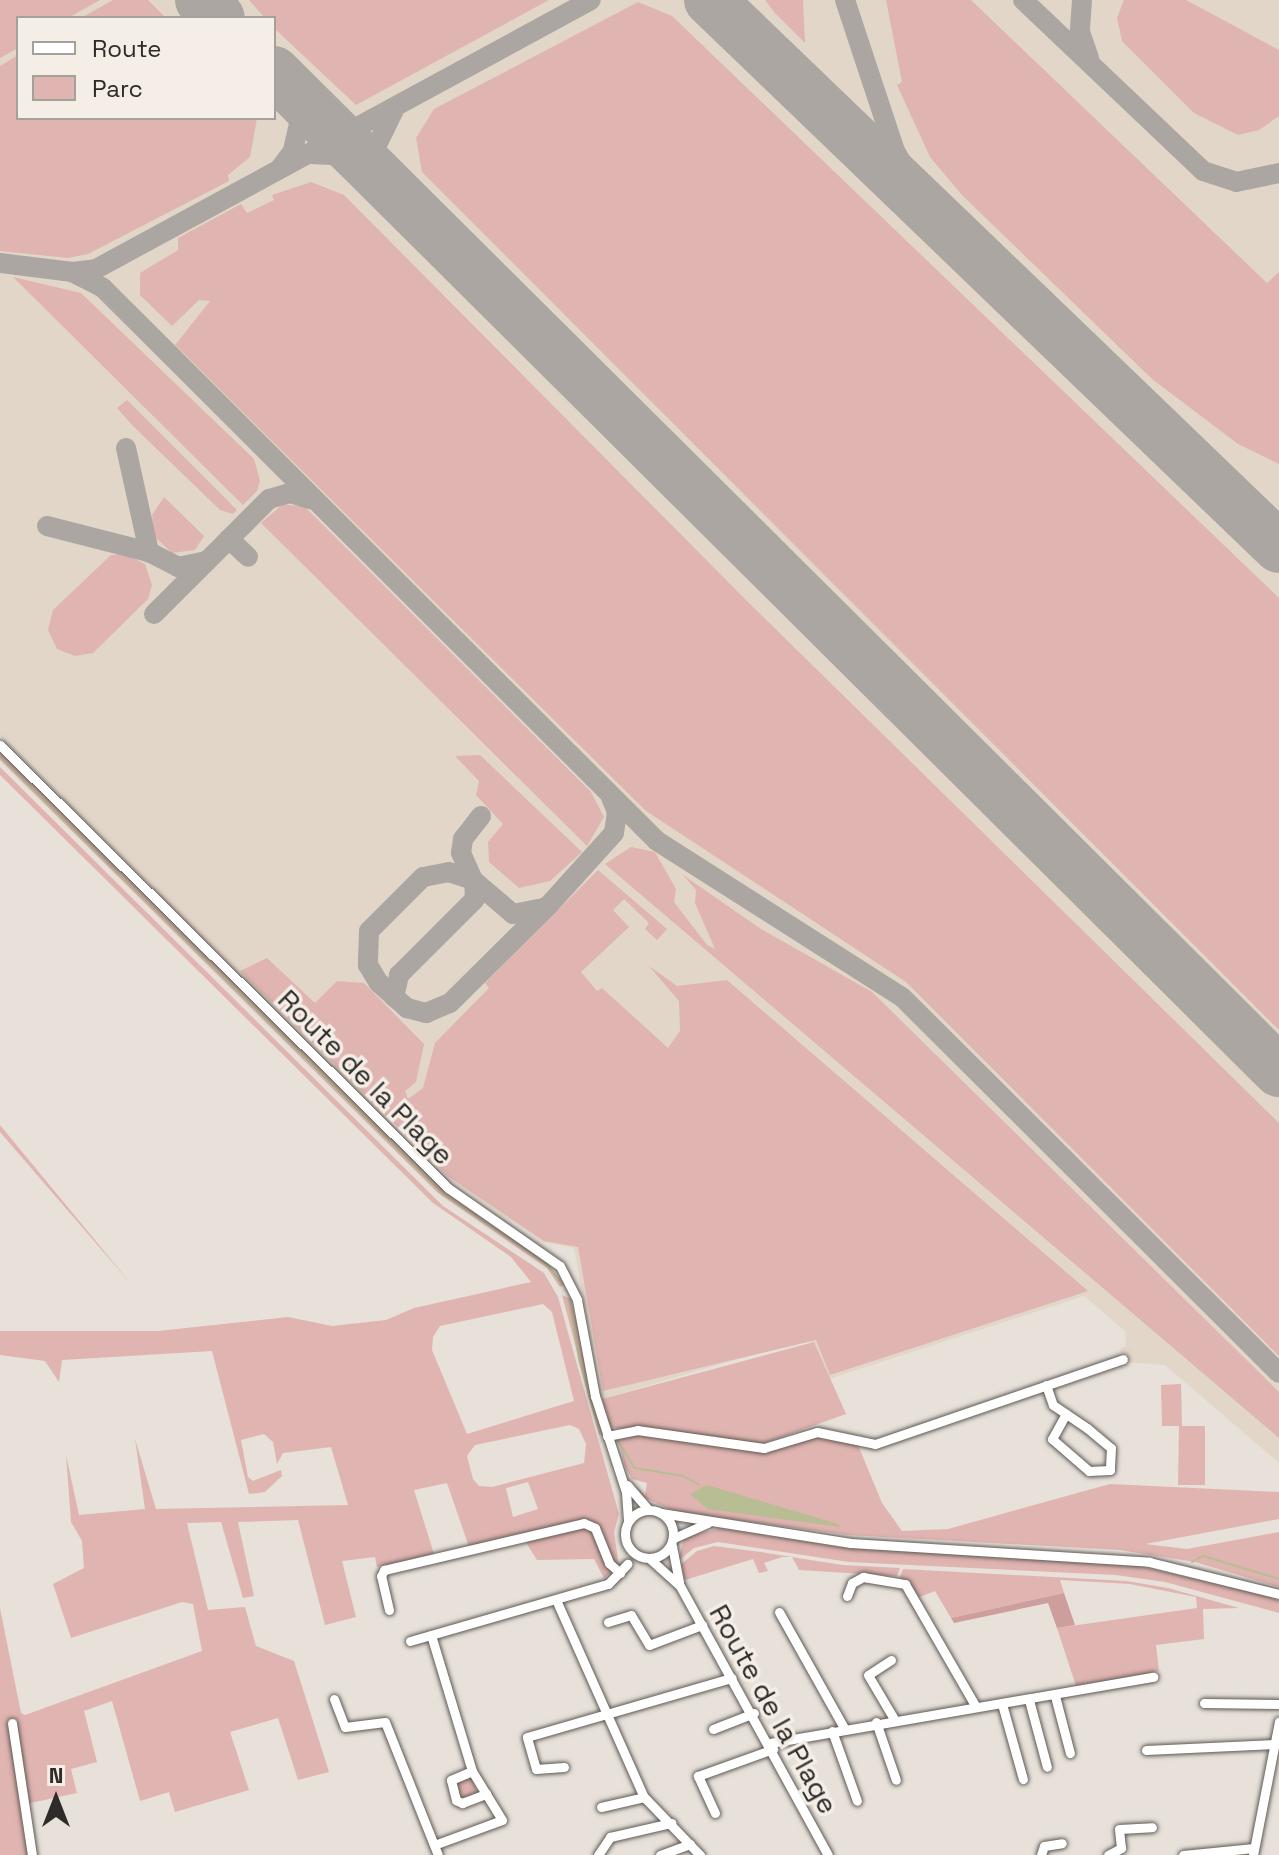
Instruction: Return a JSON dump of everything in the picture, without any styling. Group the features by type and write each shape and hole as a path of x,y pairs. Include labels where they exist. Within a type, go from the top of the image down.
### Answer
{"street":[{"name":"Route de la Plage","path":"0,745 448,1188 560,1266 577,1300 607,1436 622,1475 628,1521"},
{"path":"607,1436 637,1430 764,1448 817,1432 875,1444 1123,1359"},
{"path":"1046,1385 1053,1405 1066,1414 1111,1448 1110,1470 1089,1471 1052,1439 1066,1414"},
{"name":"Route de la Plage","path":"622,1475 649,1510"},
{"path":"410,1641 557,1602 611,1583 627,1564 630,1549 625,1535 628,1521 649,1510 851,1543 1149,1562 1279,1594"},
{"path":"661,1513 673,1526 673,1541"},
{"path":"627,1564 645,1558 698,1524 727,1522"},
{"path":"389,1610 381,1576 384,1570 584,1523 593,1525 609,1563 620,1573"},
{"name":"Route de la Plage","path":"673,1541 680,1586 754,1713 828,1855"},
{"path":"630,1549 645,1558"},
{"name":"Route de la Plage","path":"645,1558 680,1586"},
{"path":"847,1596 852,1583 863,1577 905,1584 976,1707"},
{"path":"557,1602 644,1797 700,1855"},
{"path":"779,1612 844,1728"},
{"path":"608,1622 631,1615 649,1645 702,1625"},
{"path":"334,1699 342,1726 385,1722 436,1850 502,1820 472,1771 431,1635"},
{"path":"891,1660 868,1675 894,1719"},
{"path":"715,1813 698,1776 772,1746 876,1722 1055,1696 1153,1677"},
{"path":"564,1767 536,1769 527,1737 608,1711 732,1678"},
{"path":"1055,1696 1070,1753"},
{"path":"1029,1700 1047,1767"},
{"path":"1204,1703 1279,1704"},
{"path":"1002,1704 1023,1779"},
{"path":"713,1729 754,1713"},
{"path":"1183,1855 1254,1851 1279,1721"},
{"path":"876,1722 896,1780"},
{"path":"12,1723 32,1855"},
{"path":"832,1731 857,1801"},
{"path":"1146,1750 1274,1746"},
{"path":"1191,1754 1274,1746"},
{"path":"472,1771 451,1780 456,1800 462,1803 486,1794"},
{"path":"601,1807 644,1797"},
{"path":"598,1855 610,1837 671,1823"},
{"path":"1108,1855 1121,1848 1119,1829 1152,1827"},
{"path":"1041,1855 1044,1846 1062,1843"},
{"path":"660,1855 690,1844"}],"shaded area":[{"path":"0,0 1279,0 1279,1463 1165,1365 1125,1362 1120,1350 1126,1345 1125,1331 1084,1296 829,1379 814,1342 793,1343 602,1399 574,1248 543,1242 449,1179 399,1128 402,1125 396,1118 392,1122 0,736"},
{"path":"707,1485 840,1527 707,1509 690,1494"},
{"path":"1064,1593 1075,1625 1057,1628 1048,1603 954,1623 951,1618"}],"green space":[{"path":"0,0 100,0 72,16 16,16 16,49 0,58"},
{"path":"113,0 148,0 164,16 85,16"},
{"path":"249,0 549,0 356,105 276,30 276,16 263,16"},
{"path":"765,0 803,0 805,43 775,13"},
{"path":"886,0 971,0 1267,283 1279,272 1279,464 1238,444 1152,379 962,195 930,157 897,85 902,82"},
{"path":"1124,0 1186,0 1279,50 1279,116 1259,130 1238,135 1194,113 1122,41 1117,18"},
{"path":"638,2 672,16 1279,598 1279,1030 422,172 416,138 434,109"},
{"path":"16,56 16,120 257,120 250,157 228,175 229,181 88,254 68,258 0,251 0,66"},
{"path":"311,182 344,195 746,600 1279,1123 1279,1356 906,982 646,811 175,345 210,301 199,300 172,326 140,295 140,273 178,250 178,238 241,204 247,213 274,200 272,195"},
{"path":"13,277 81,293 254,459 260,481 257,491 243,505"},
{"path":"127,400 237,510 233,514 220,510 133,426 117,408"},
{"path":"164,497 204,536 195,550 172,553 154,536 152,515"},
{"path":"283,504 305,507 591,792 604,817 587,846 261,523"},
{"path":"125,554 145,564 152,585 148,599 93,653 75,656 57,649 48,630 53,610 111,555"},
{"path":"0,751 442,1187 545,1260 565,1285 560,1287 547,1268 438,1193 0,760"},
{"path":"480,755 582,852 550,881 519,888 489,862 488,842 503,824 476,795 479,781 455,756"},
{"path":"0,767 443,1206 544,1273 558,1297 619,1514 614,1532 619,1566 604,1578 594,1559 537,1560 520,1533 469,1547 447,1483 414,1490 434,1554 377,1567 375,1557 342,1561 356,1617 325,1625 298,1520 238,1522 254,1596 243,1598 221,1522 187,1523 208,1610 245,1607 256,1646 294,1661 329,1772 298,1780 278,1718 230,1732 249,1790 175,1812 169,1792 140,1801 112,1701 84,1711 97,1762 71,1769 77,1793 26,1804 35,1855 0,1855 0,1608 21,1713 25,1715 202,1651 193,1604 182,1602 71,1638 53,1584 84,1568 82,1541 71,1522 66,1455 79,1515 145,1509 135,1439 156,1509 348,1505 331,1447 283,1453 277,1464 273,1442 264,1434 241,1440 248,1477 253,1481 281,1470 282,1476 265,1492 249,1494 212,1351 62,1360 59,1382 45,1361 0,1355 0,1331 158,1331 288,1317 332,1326 386,1320 414,1308 531,1282 511,1257 433,1203 0,775","holes":["543,1304 552,1312 574,1401 467,1434 432,1350 433,1337 440,1326","570,1425 579,1429 586,1444 584,1463 492,1487 479,1486 473,1479 467,1456 475,1445","528,1482 538,1509 513,1517 506,1488"]},
{"path":"631,847 655,852 676,889 674,902 707,945 715,949 695,903 696,890 683,875 761,929 872,992 1279,1392 1279,1438 605,864"},
{"path":"598,870 667,929 657,940 645,929 649,923 624,899 613,910 629,927 581,972 597,991 602,988 668,1048 680,1031 679,1001 649,966 677,986 727,980 1088,1291 830,1375 816,1340 603,1391 578,1247 544,1241 449,1177 240,971 267,958 315,1003 337,981 364,983 424,1044 416,1082 405,1091 408,1099 423,1088 435,1043 489,988 485,983"},
{"path":"0,1125 132,1285 0,1132"},
{"path":"562,1295 571,1299 603,1434 599,1435"},
{"path":"814,1342 846,1414 759,1445 609,1427 602,1399"},
{"path":"1181,1384 1182,1426 1205,1426 1205,1485 1178,1485 1179,1426 1162,1426 1161,1385"},
{"path":"642,1434 758,1452 817,1435 858,1445 882,1503 902,1531 948,1529 1110,1484 1279,1492 1279,1519 1145,1544 1187,1549 1279,1532 1279,1587 1195,1562 1120,1550 848,1535 676,1512 643,1497 636,1485 645,1495 647,1483 632,1479 625,1467 618,1438"},
{"path":"720,1528 840,1547 1139,1566 1268,1596 1279,1600 1279,1613 1165,1582 1116,1575 849,1562 718,1542 694,1548 678,1561 684,1538"},
{"path":"714,1546 761,1552 842,1565 900,1568 897,1576 799,1570 792,1557 782,1557 764,1563 768,1571 759,1573 753,1559 685,1580 679,1566 697,1551"},
{"path":"903,1569 1126,1581 1168,1588 1239,1608 1203,1609 1204,1639 1156,1645 1159,1671 1076,1686 1057,1628 1197,1608 1196,1597 1130,1584 1060,1580 1064,1593 951,1618 935,1591 917,1598 900,1577"},
{"path":"472,1776 477,1794 461,1801 453,1781"}],"waterway":[{"path":"0,757 443,1194 544,1262 563,1285"},
{"path":"569,1299 579,1359 600,1434"},
{"path":"618,1441 635,1468 683,1476 699,1485"},
{"path":"1192,1562 1203,1556 1279,1579"}],"taxiway":[{"path":"210,0 218,16"},
{"path":"0,263 72,272 96,269 591,0"},
{"path":"723,0 743,34"},
{"path":"845,0 895,151 922,197 959,239"},
{"path":"1023,0 1203,171 1236,182 1279,173"},
{"path":"1082,0 1080,32 1089,58"},
{"path":"278,76 294,100 299,124 293,151 281,167"},
{"path":"387,185 379,172 376,147 394,110"},
{"path":"311,154 346,156 377,174"},
{"path":"72,272 103,288 657,841 902,997 1279,1373"},
{"path":"126,448 149,552 178,567 206,561"},
{"path":"154,614 269,499 290,493 310,499"},
{"path":"47,526 149,552"},
{"path":"229,539 248,557"},
{"path":"473,880 449,872 423,877 369,931 368,965 379,983 407,1008 426,1013 450,1003 548,906 614,833 617,812 611,797"},
{"path":"481,816 463,839 461,853 473,880 513,914 544,908"},
{"path":"394,997 399,975 475,899 474,881"}],"runway":[{"path":"201,0 217,16"},
{"path":"710,0 1279,547"},
{"path":"276,74 1279,1071"}]}
